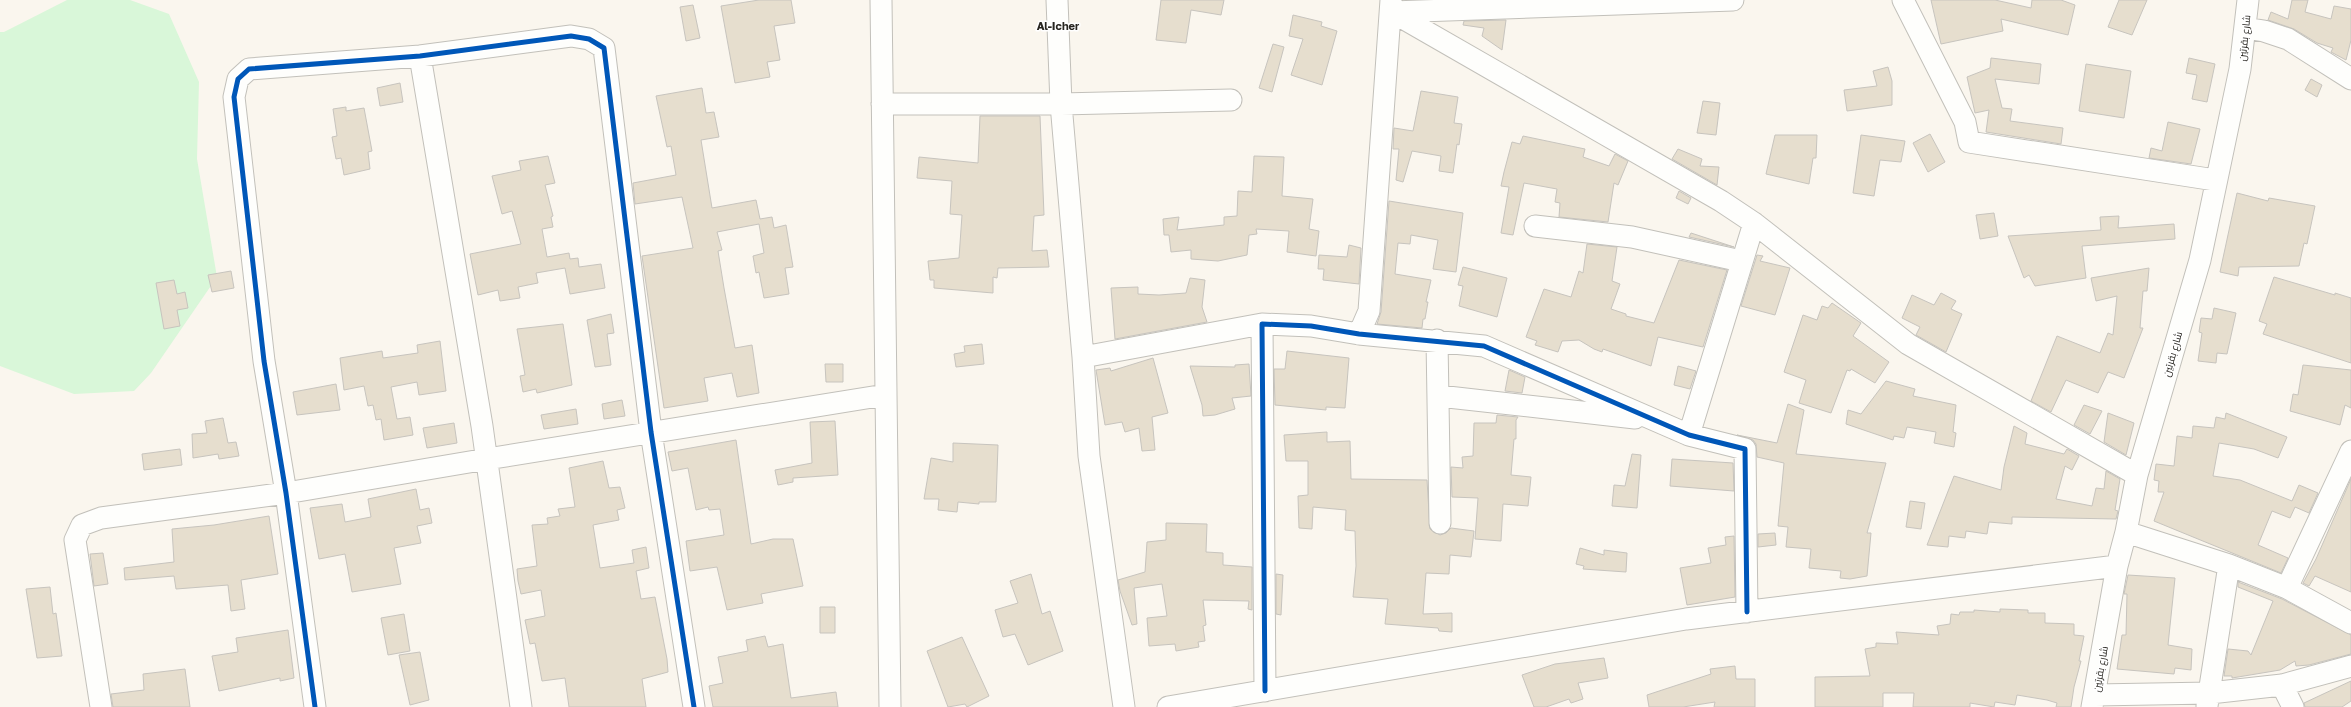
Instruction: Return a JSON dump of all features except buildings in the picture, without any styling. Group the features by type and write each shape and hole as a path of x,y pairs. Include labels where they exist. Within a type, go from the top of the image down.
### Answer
{"street":[{"path":"881,0 890,707"},
{"path":"1057,0 1061,104 1083,358 1089,456 1124,707"},
{"path":"1392,4 1733,0"},
{"path":"1903,0 1965,122 1969,142 2215,180"},
{"name":"شارع بقرتين","path":"2094,701 2117,566 2126,532 2137,475 2200,260 2215,180 2240,69 2248,0"},
{"path":"1392,4 1665,167 1754,223 1908,344 2137,475"},
{"path":"1359,334 1369,311 1392,4"},
{"path":"2245,28 2264,31 2288,39 2351,79"},
{"path":"315,707 286,493 264,361 234,97 238,79 249,68 420,56 571,36 588,39 604,48 651,432 694,707"},
{"path":"420,56 487,459 521,707"},
{"path":"882,104 1061,104 1231,100"},
{"path":"1689,435 1741,261 1754,223"},
{"path":"1535,226 1632,237 1741,261"},
{"path":"1083,358 1262,324 1311,326 1359,334 1437,340 1484,346 1689,435 1744,450 1747,612"},
{"path":"1262,324 1265,691"},
{"path":"1437,340 1440,523"},
{"path":"101,707 75,540 82,526 101,518 286,493 651,432 885,395"},
{"path":"1439,396 1656,421"},
{"path":"2287,588 2351,451"},
{"path":"2126,532 2229,565 2287,588 2351,623"},
{"path":"2208,700 2229,565"},
{"path":"1168,707 1686,619 2117,566"},
{"path":"2094,701 2208,700 2282,685 2351,666"},
{"path":"2282,685 2293,707"}],"green space":[{"path":"67,0 130,0 169,14 199,82 197,159 217,277 151,373 134,391 74,394 0,366 0,32 4,32"}],"cycle path":[{"path":"315,707 286,493 264,361 234,97 238,79 249,69 420,56 571,36 589,39 604,48 651,432 694,707"},
{"path":"1265,691 1262,324 1311,326 1359,334 1484,346 1689,435 1745,449 1747,612"}],"district":[{"name":"Al-Icher","path":"1058,26"}]}
